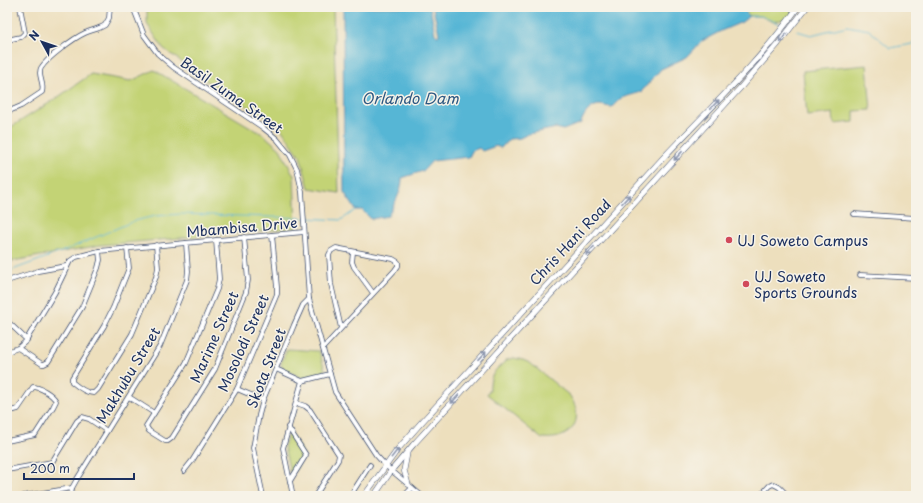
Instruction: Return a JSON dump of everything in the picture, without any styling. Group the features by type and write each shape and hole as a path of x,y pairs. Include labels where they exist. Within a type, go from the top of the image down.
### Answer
{"main road":[{"name":"Chris Hani Road","path":"364,496 420,424 680,140 753,64 798,7"},
{"name":"Chris Hani Road","path":"374,496 391,471 409,450 762,64 807,7"},
{"path":"680,140 687,146"},
{"path":"409,450 404,465 405,474 410,486"}],"street":[{"path":"7,40 21,36 25,33 20,7"},
{"path":"7,112 15,109 42,92 43,88 40,73 42,67 70,42 86,32 105,25 109,18 110,7"},
{"name":"Basil Zuma Street","path":"133,7 144,35 162,58 277,139 292,159 298,174 302,192 304,232"},
{"path":"854,214 916,218"},
{"name":"Mbambisa Drive","path":"66,266 76,257 99,251 304,232 309,299 338,397 373,450 386,466 422,496"},
{"name":"Mosolodi Street","path":"184,471 192,461 237,389 277,290 272,235"},
{"name":"Marime Street","path":"154,412 147,424 148,430 165,441 168,441 172,438 215,369 248,286 244,237"},
{"path":"129,397 154,412 186,363 217,288 219,279 216,240"},
{"name":"Makhubu Street","path":"71,496 72,488 160,346 185,286 188,271 186,242"},
{"path":"127,248 129,265 107,320 73,375 72,380 75,384 89,393 96,392 129,340 136,325 158,273 156,245"},
{"path":"323,348 395,270 398,263 393,260 336,248 331,250 331,284 341,328"},
{"path":"18,348 42,364 48,362 87,296 99,264 99,251"},
{"path":"352,252 352,264 373,293"},
{"path":"7,281 38,271 66,266"},
{"path":"7,352 18,348 27,340 55,292 66,266"},
{"path":"860,275 916,278"},
{"path":"355,280 360,276"},
{"name":"Skota Street","path":"263,496 253,444 263,400 303,305 309,299"},
{"path":"7,321 27,340"},
{"path":"276,369 302,381 330,374"},
{"path":"294,496 283,448 302,381"},
{"path":"7,412 18,409 33,386 40,388 54,398 55,404 35,435 7,441"},
{"path":"237,389 263,400"},
{"path":"296,403 305,406 310,410 339,455 338,460 315,496"},
{"path":"7,470 52,462 77,421 81,418 84,417 89,419 107,431"},
{"path":"288,427 306,455 290,481"},
{"path":"350,496 370,465"},
{"path":"760,496 771,484 773,484 779,487 788,496"},
{"path":"404,496 410,486"},
{"path":"24,496 72,488"}],"green space":[{"path":"147,7 333,7 339,193 309,188 300,156 277,123 238,101 207,81 163,48 147,24"},
{"path":"742,7 797,7 790,18 773,22 761,16 749,16"},
{"path":"867,65 871,110 854,111 854,122 834,124 833,113 807,116 803,71"},
{"path":"154,70 264,135 280,149 294,176 296,228 101,245 7,262 7,129 54,100 91,74 131,81"},
{"path":"287,349 319,351 325,370 323,373 304,379 282,368 281,363"},
{"path":"514,358 530,363 570,396 575,405 576,421 568,432 561,436 542,439 487,394 490,390 492,377 496,370 506,362 506,360"},
{"path":"288,435 292,436 304,455 292,473 290,472 284,447"}],"water":[{"name":"Orlando Dam","path":"343,7 430,7 435,34 437,36 439,35 433,7 742,7 749,16 742,22 702,41 687,57 661,69 641,92 621,98 612,107 599,105 593,107 585,114 581,123 563,130 556,128 528,134 520,138 509,139 501,148 496,146 482,151 479,148 472,151 469,157 432,161 423,171 402,178 399,193 388,216 371,219 362,210 356,210 344,192"}],"waterway":[{"path":"749,16 761,16 780,24"},
{"path":"797,31 811,35 847,26 869,30 890,48 912,44 916,41"},
{"path":"305,218 341,220 356,210"},
{"path":"7,272 61,252 134,221 155,216 181,214 302,218"}],"place":[{"name":"UJ Soweto Campus","path":"729,240"},
{"name":"UJ Soweto Sports Grounds","path":"746,284"}]}
